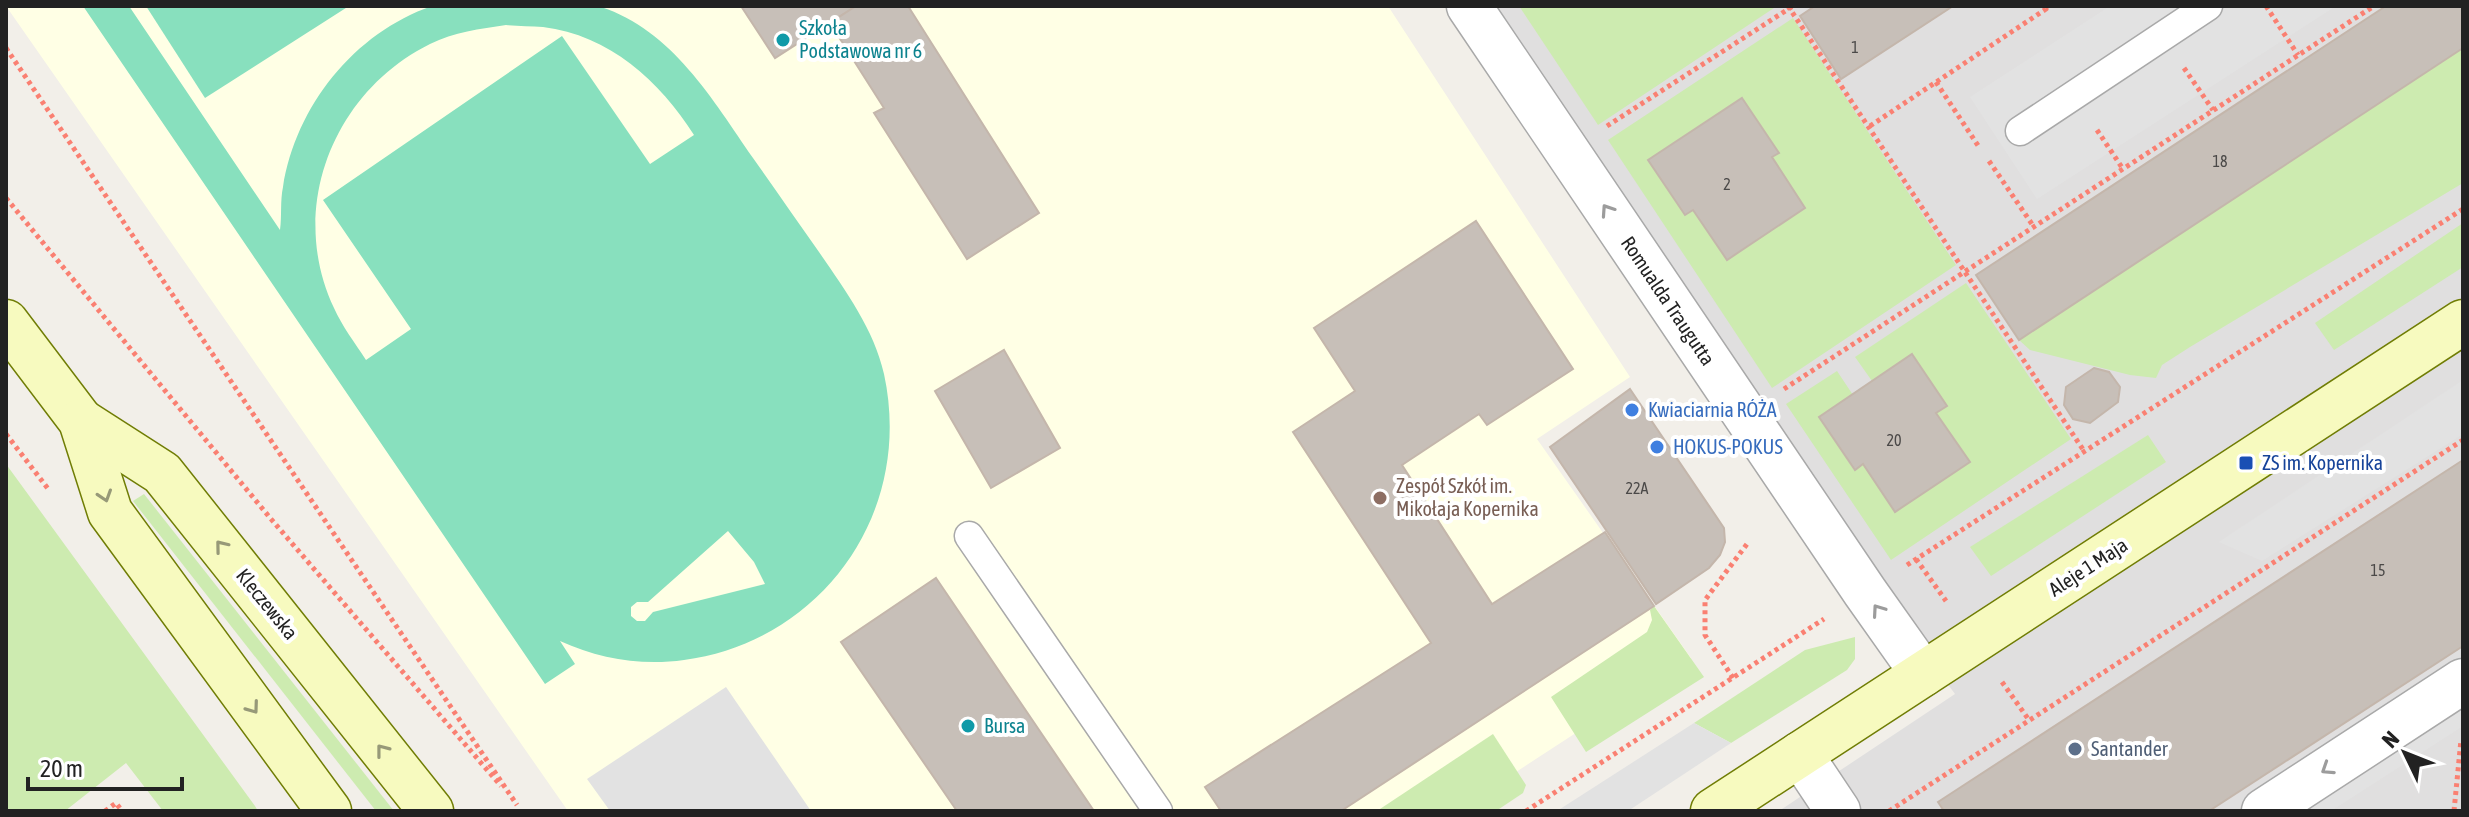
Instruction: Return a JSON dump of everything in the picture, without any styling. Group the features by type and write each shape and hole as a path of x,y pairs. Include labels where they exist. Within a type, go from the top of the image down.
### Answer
{"main road":[{"name":"Kleczewska","path":"6,322 81,421 110,512 329,811"},
{"name":"Aleje 1 Maja","path":"1713,811 2463,322"},
{"name":"Kleczewska","path":"81,421 162,473 431,811"}],"street":[{"name":"Romualda Traugutta","path":"1469,6 1923,674"},
{"path":"2264,811 2463,681"},
{"path":"1800,754 1838,811"}],"lane":[{"path":"2020,131 2208,6"},
{"path":"969,536 1158,811"}],"path":[{"path":"1870,126 2046,9 2044,6"},
{"path":"2266,6 2298,55"},
{"path":"1780,392 2374,6"},
{"path":"1606,127 1791,7 2084,451"},
{"path":"6,48 517,805"},
{"path":"6,198 271,519 523,811"},
{"path":"1905,566 2463,209"},
{"path":"1889,811 2463,440"},
{"path":"1733,678 1705,635 1705,600 1747,544"},
{"path":"1916,559 1948,604"},
{"path":"1526,811 1815,626"},
{"path":"2007,689 2029,720"},
{"path":"2454,811 2462,728"},
{"path":"105,811 116,803 122,811"}],"shaded area":[{"path":"6,6 1388,6 1630,377 1537,439 1691,658 1456,811 568,811"},
{"path":"1491,6 2463,6 2463,811 1779,811 1955,694 1887,602"},
{"path":"2110,6 2336,6 2037,199 1970,97"},
{"path":"2463,380 2463,434 2262,561 2219,542"},
{"path":"726,687 811,811 610,811 587,779"},
{"path":"2463,691 2463,726 2331,811 2278,811"},
{"path":"1694,723 1731,743 1628,811 1557,811"}],"green space":[{"path":"83,6 129,6 280,230 283,187 301,128 333,76 378,34 432,6 601,7 649,32 689,69 839,281 858,310 879,357 890,425 885,474 871,520 847,562 816,598 778,627 734,648 684,660 652,662 605,657 560,641 575,664 545,684","holes":["506,25 567,32 611,50 649,79 694,135 650,164 562,36 323,200 411,329 366,360 337,315 321,270 316,232 318,194 328,157 345,123 367,92 396,65 439,40","728,531 754,562 765,584 653,612 645,621 637,621 631,616 631,607 637,602 648,602"]},
{"path":"146,6 349,6 205,98"},
{"path":"1519,6 1777,6 1598,125"},
{"path":"1793,18 1956,265 1772,388 1608,140"},
{"path":"2463,48 2463,183 2190,347 2162,365 2156,378 2130,375 2030,350 2019,340"},
{"path":"2463,223 2463,267 2334,350 2315,323"},
{"path":"1966,283 2071,439 1891,560 1786,404 1837,371 1853,395 1819,417 1854,470 1863,464 1895,512 1969,463 1936,413 1946,405 1913,355 1872,381 1855,357"},
{"path":"2148,435 2166,462 1991,576 1970,547"},
{"path":"6,464 258,811 163,811 126,763 65,811 6,811"},
{"path":"144,494 394,811 376,811 133,501"},
{"path":"1654,606 1704,677 1586,752 1551,697 1647,632 1652,620 1650,610"},
{"path":"1855,637 1855,659 1847,670 1731,743 1694,723 1805,650"},
{"path":"1493,734 1526,785 1523,793 1496,811 1377,811"}],"building":[{"name":"Szkoła Podstawowa nr 6","path":"741,6 856,6 775,58"},
{"path":"856,6 908,6 1039,213 967,259 874,113 884,108 830,23"},
{"path":"1815,6 1953,6 1841,79 1800,16"},
{"path":"2386,6 2463,6 2463,48 2019,340 1976,275"},
{"path":"1742,98 1779,153 1772,157 1805,208 1727,260 1693,210 1685,215 1648,160"},
{"name":"Zespół Szkół im. Mikołaja Kopernika","path":"1476,221 1573,369 1487,425 1479,414 1402,465 1492,604 1605,532 1654,606 1341,811 1221,811 1205,787 1431,643 1293,432 1355,391 1314,328"},
{"path":"1004,350 1060,448 991,488 935,391"},
{"path":"1912,354 1947,406 1936,413 1970,462 1895,512 1863,464 1855,470 1819,417"},
{"path":"2094,368 2109,372 2120,387 2118,402 2090,423 2073,419 2064,405 2066,387"},
{"path":"1630,389 1724,528 1725,542 1720,555 1709,568 1656,604 1550,447"},
{"path":"2463,460 2463,646 2209,811 1944,811 1938,802"},
{"name":"Bursa","path":"936,578 1094,811 957,811 841,642"}],"place":[{"name":"Szkoła Podstawowa nr 6","path":"783,40"},
{"name":"Kwiaciarnia RÓŻA","path":"1632,410"},
{"name":"HOKUS-POKUS","path":"1657,447"},
{"name":"ZS im. Kopernika","path":"2246,463"},
{"name":"Zespół Szkół im. Mikołaja Kopernika","path":"1380,498"},
{"name":"Bursa","path":"968,726"},
{"name":"Santander","path":"2075,749"}]}
